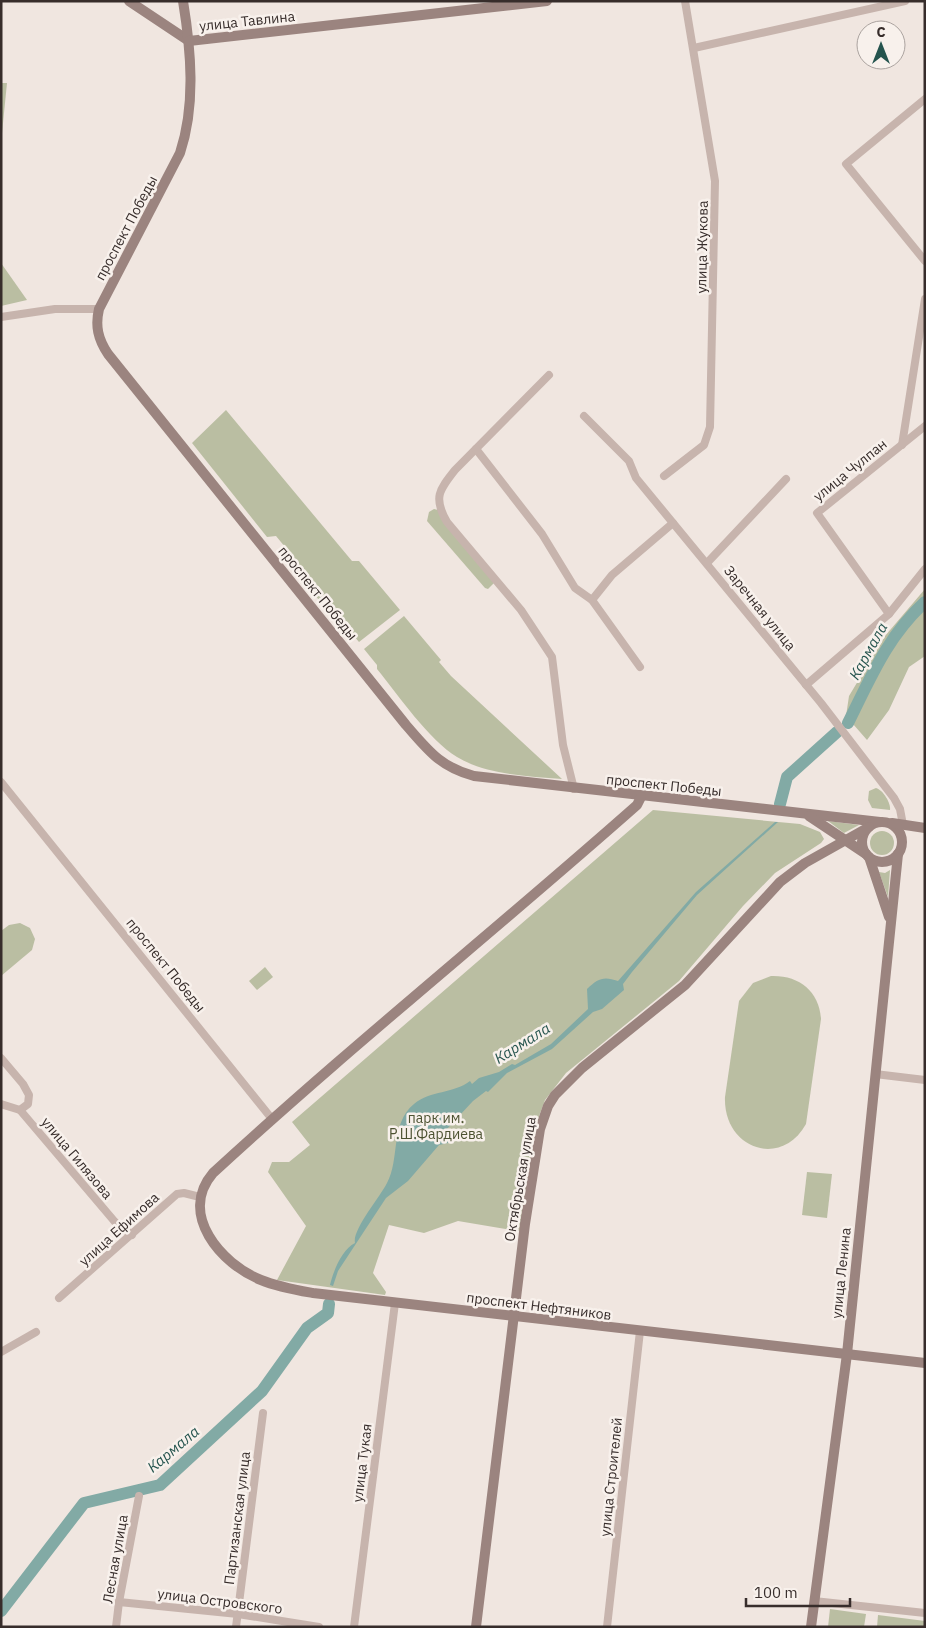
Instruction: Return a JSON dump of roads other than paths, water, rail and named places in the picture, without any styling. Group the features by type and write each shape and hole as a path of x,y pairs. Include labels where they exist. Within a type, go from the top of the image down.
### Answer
{"main road":[{"path":"129,1 189,42"},
{"name":"проспект Победы","path":"184,1 189,42 188,122 180,152 99,309 97,331 108,354 406,725 437,760 451,768 474,776 574,789 884,822 921,828"},
{"name":"улица Тавлина","path":"189,42 547,1"},
{"path":"200,1197 206,1182 213,1173 272,1119 547,886 637,805 641,796"},
{"path":"806,814 846,839 867,855 884,862 898,854 902,838 898,830 884,822 869,827 862,838 862,846 867,855 890,920"},
{"name":"Октябрьская улица","path":"476,1627 524,1224 540,1129 545,1111 555,1095 582,1068 685,985 780,882 846,839 869,827"},
{"path":"902,838 921,828"},
{"name":"улица Ленина","path":"811,1627 847,1354 898,854"},
{"name":"проспект Нефтяников","path":"200,1197 202,1221 213,1243 223,1255 247,1273 261,1280 313,1293 925,1363"}],"street":[{"name":"улица Жукова","path":"664,476 700,449 708,439 710,427 715,181 685,1"},
{"path":"694,48 905,1"},
{"path":"925,99 846,164 925,261"},
{"path":"902,445 925,299"},
{"path":"1,317 55,309 99,309"},
{"path":"549,376 455,470 440,490 440,508 447,522 521,610 552,657 563,745 574,789"},
{"name":"Заречная улица","path":"584,416 629,461 636,478 836,721 894,798 901,811 903,825"},
{"name":"улица Чулпан","path":"890,614 817,513 925,426"},
{"path":"476,449 542,534 575,588 592,600 640,667"},
{"path":"707,563 786,479"},
{"path":"592,600 612,575 673,523"},
{"path":"806,685 890,614 925,568"},
{"name":"проспект Победы","path":"1,782 272,1119"},
{"path":"1,1058 23,1084 29,1101 20,1110 1,1104"},
{"path":"875,1074 925,1080"},
{"name":"улица Гилязова","path":"20,1110 115,1222 132,1235"},
{"name":"улица Ефимова","path":"59,1298 177,1194 200,1197"},
{"name":"улица Тукая","path":"354,1627 395,1303"},
{"name":"улица Строителей","path":"607,1627 640,1331"},
{"path":"1,1352 36,1332"},
{"name":"Партизанская улица","path":"236,1627 263,1413"},
{"name":"Лесная улица","path":"116,1627 139,1496"},
{"path":"814,1601 925,1613"},
{"name":"улица Островского","path":"119,1602 238,1614 319,1627"}],"water":[{"path":"775,822 778,822 697,895 632,972 623,984 624,990 602,1009 593,1012 552,1049 507,1073 488,1092 486,1091 473,1101 446,1130 448,1143 439,1145 408,1181 386,1198 338,1271 333,1286 330,1285 339,1261 346,1250 355,1243 355,1237 362,1222 391,1174 398,1131 406,1112 414,1104 428,1096 456,1088 470,1081 472,1084 479,1078 499,1072 512,1064 515,1065 551,1044 588,1009 587,989 601,979 618,981 696,892"}],"waterway":[{"name":"Кармала","path":"848,723 881,658 900,629 925,602"},
{"name":"Кармала","path":"780,804 787,777 837,732"},
{"name":"Кармала","path":"1,1611 84,1503 160,1485 262,1391 307,1328 328,1313 329,1304"}],"park label":[{"name":"парк им. Р.Ш.Фардиева","path":"436,1126"}]}
